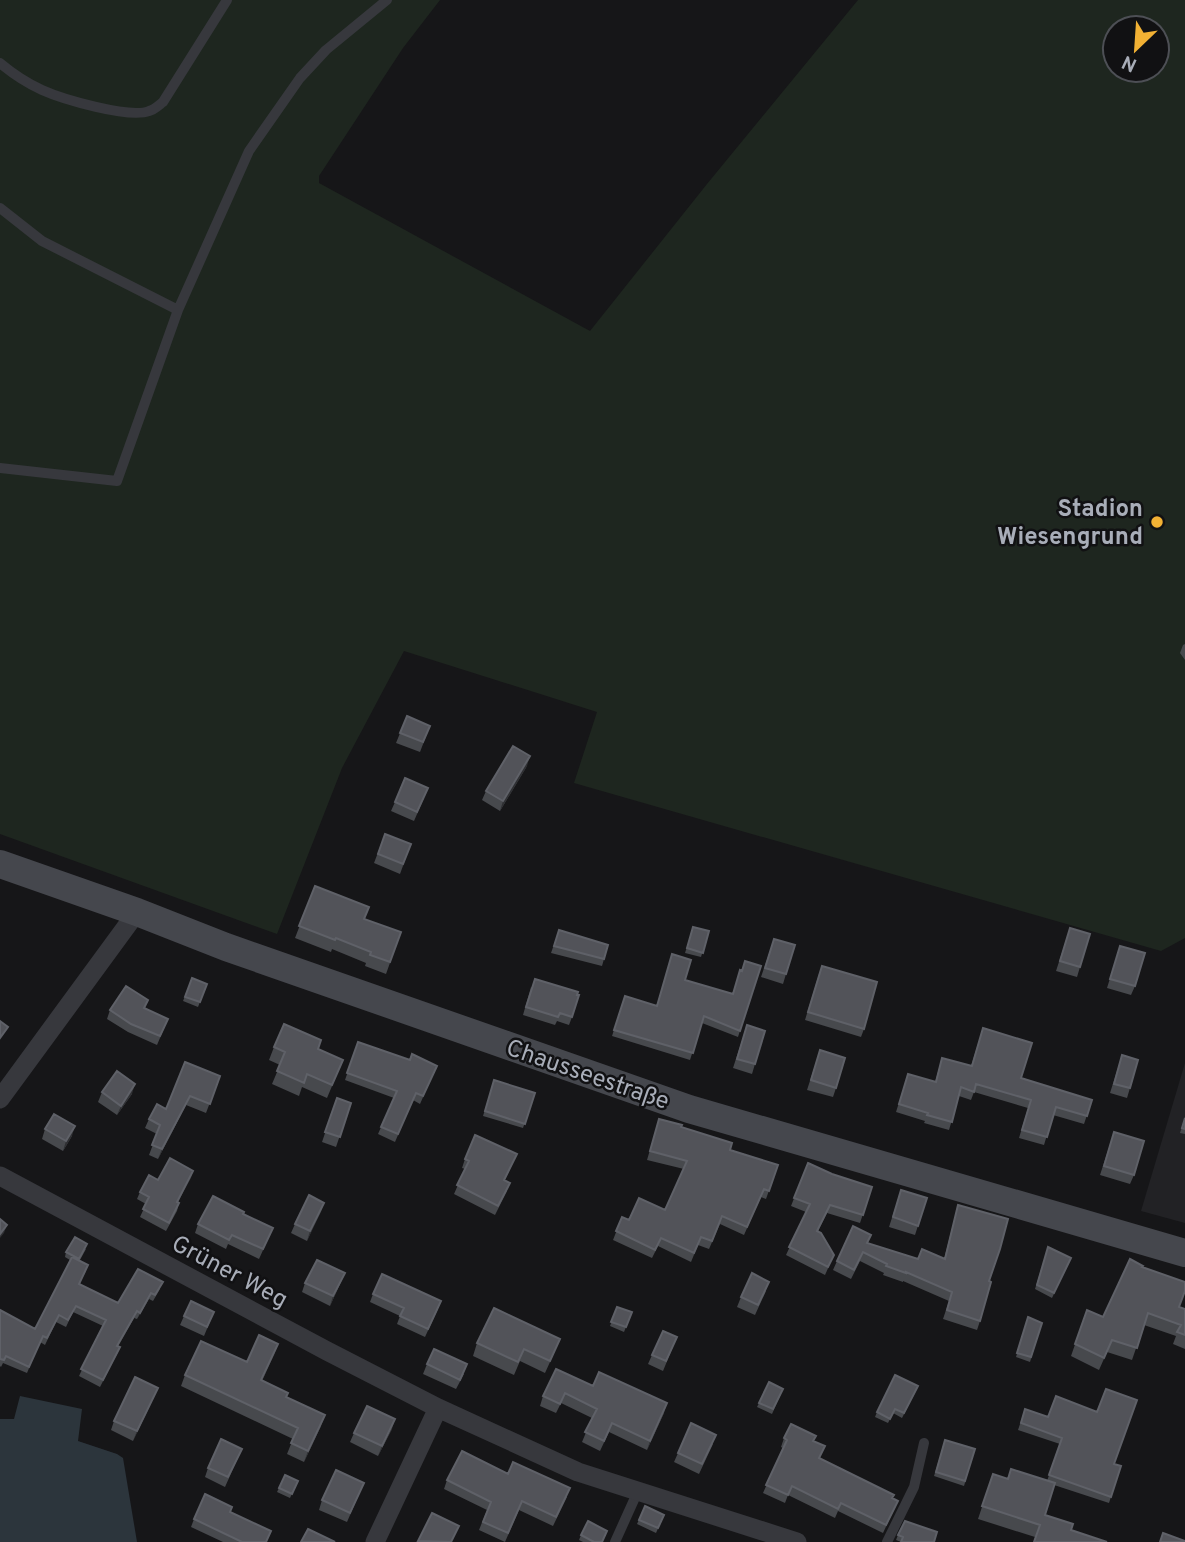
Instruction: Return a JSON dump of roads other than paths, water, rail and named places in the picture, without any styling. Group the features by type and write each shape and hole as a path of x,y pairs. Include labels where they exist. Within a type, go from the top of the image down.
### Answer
{"main road":[{"name":"Chausseestraße","path":"0,864 137,912 226,947 689,1109 1185,1253"}],"street":[{"path":"0,1099 137,912"},
{"name":"Grüner Weg","path":"0,1176 438,1408 578,1472 784,1540"},
{"path":"375,1542 438,1408"}],"lane":[{"path":"0,63 42,90 78,103 120,112 149,112 163,102 227,0"},
{"path":"0,468 117,481 178,310 249,151 300,78 326,50 387,0"},
{"path":"0,208 42,241 178,310"},
{"path":"887,1542 914,1487 923,1444"},
{"path":"615,1542 638,1490"}],"place":[{"name":"Stadion Wiesengrund","path":"1157,522"}]}
